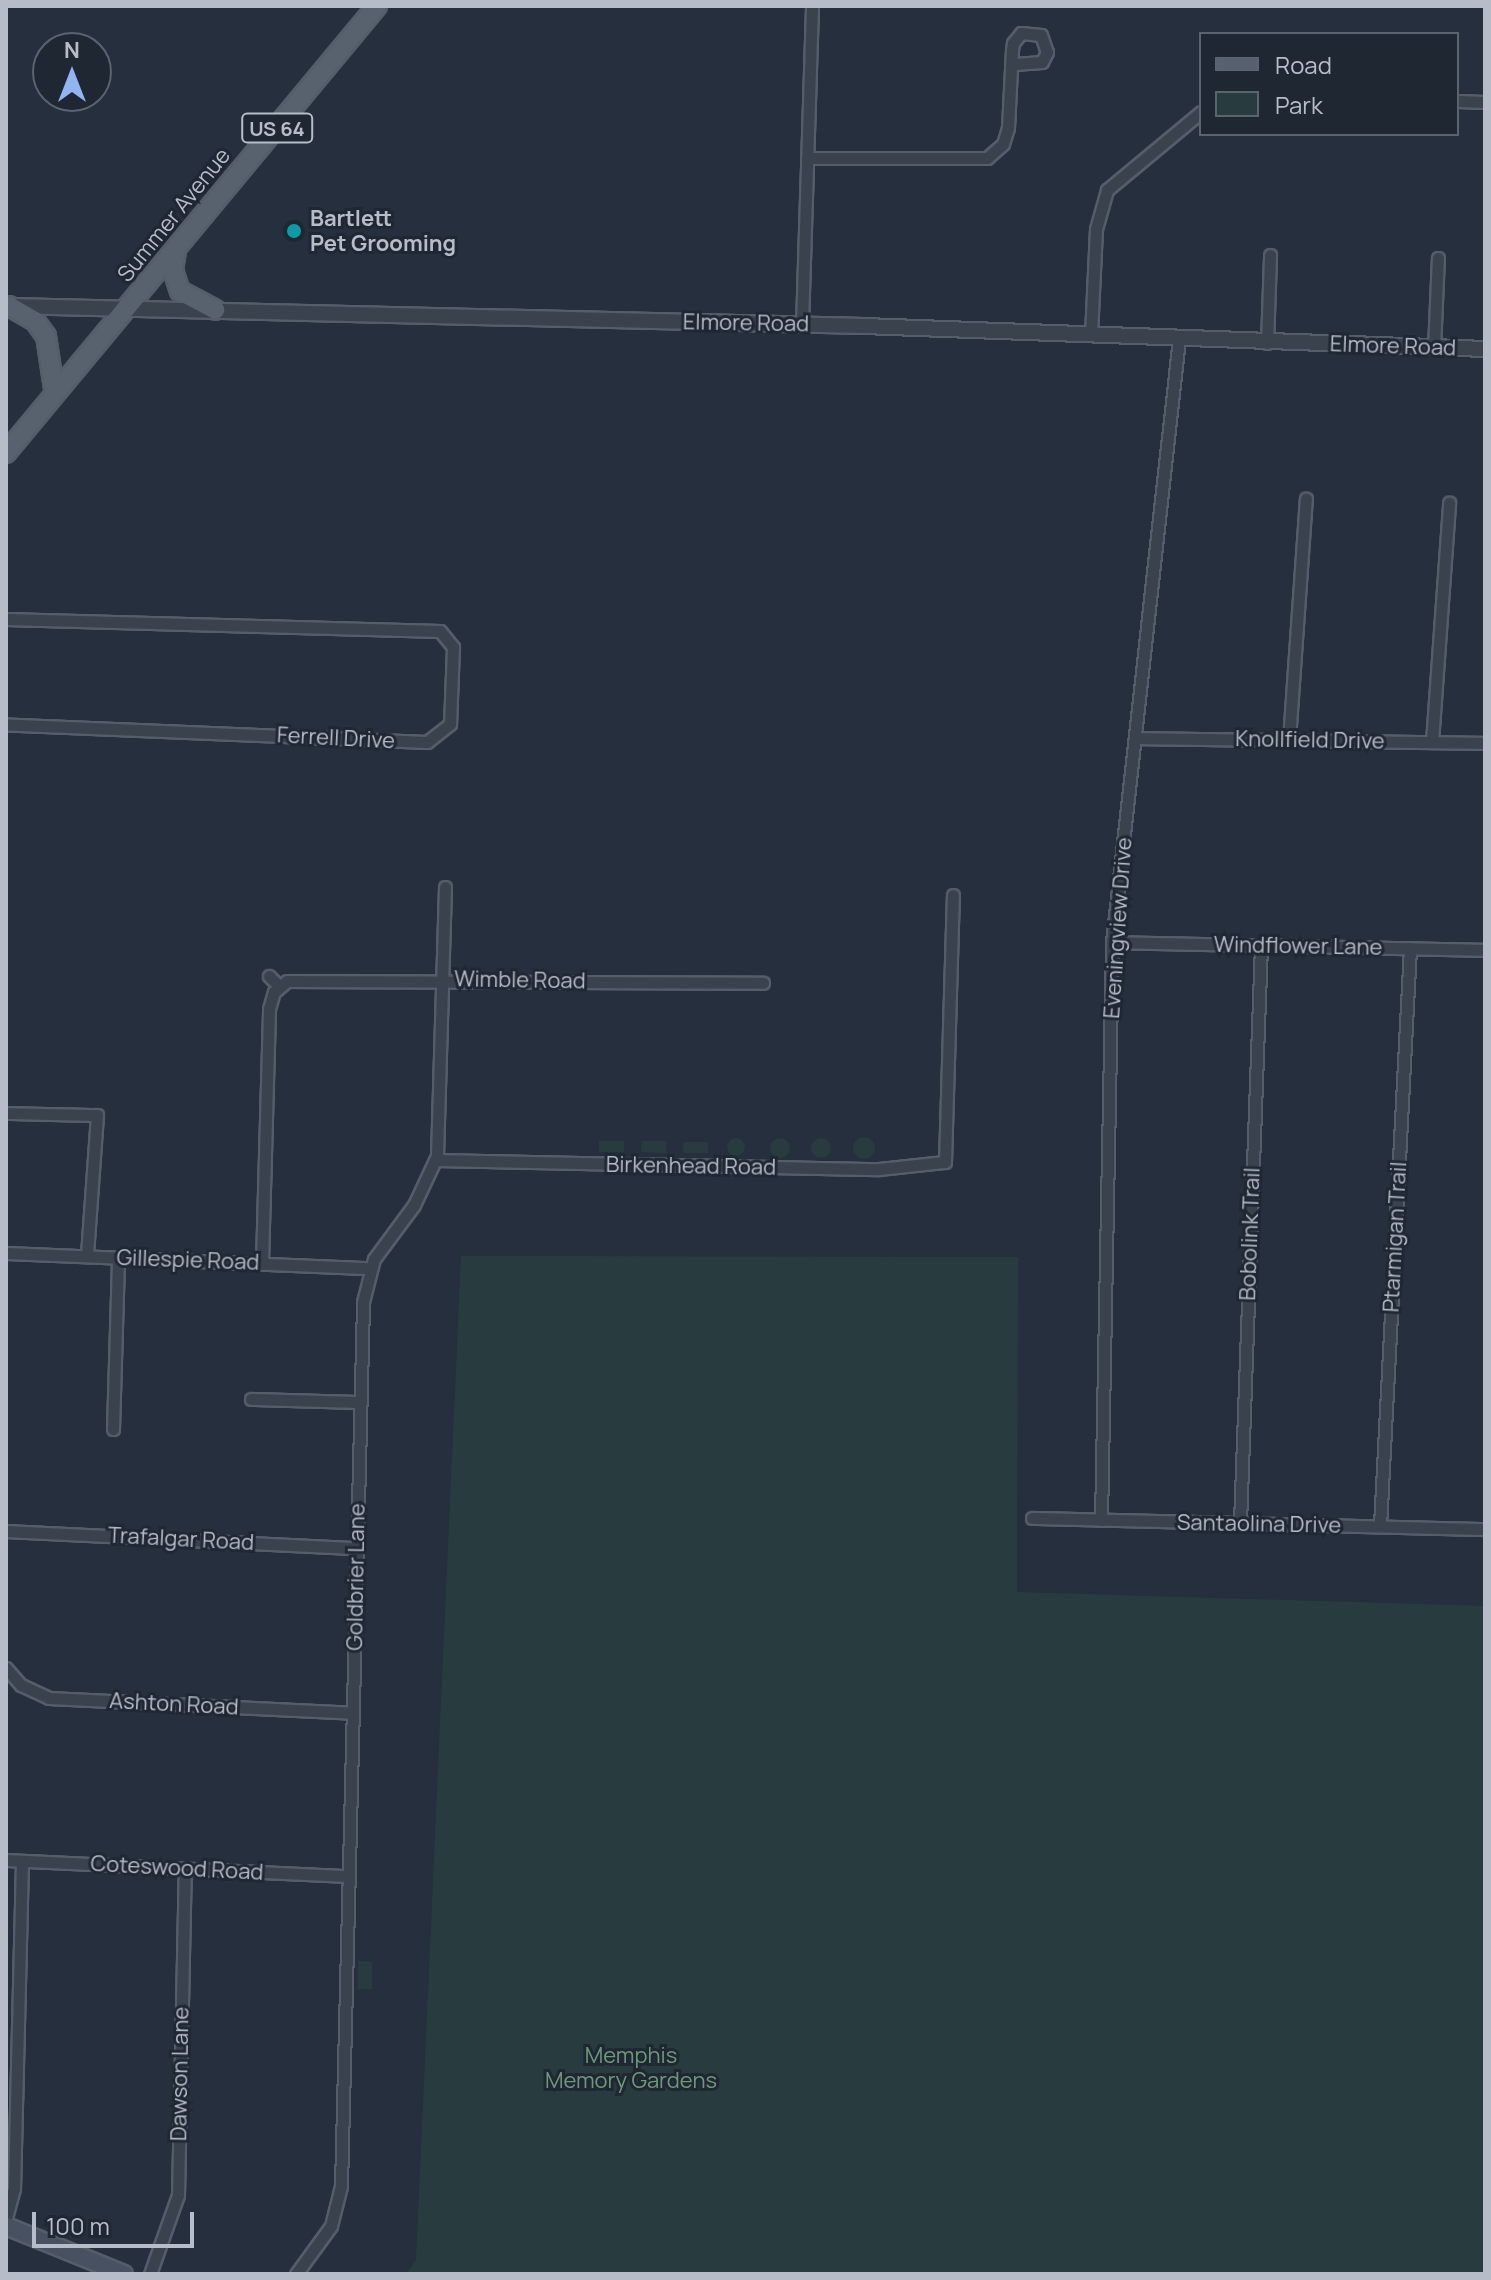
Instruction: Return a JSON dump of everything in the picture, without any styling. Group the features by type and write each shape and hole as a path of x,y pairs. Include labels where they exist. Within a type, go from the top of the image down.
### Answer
{"main road":[{"name":"Summer Avenue","path":"6,453 54,389 129,308 377,6"},
{"path":"176,251 173,270 180,291 215,310"},
{"path":"8,306 35,321 46,336 54,389"},
{"path":"6,2226 124,2274"}],"street":[{"path":"802,325 812,6"},
{"path":"807,158 987,158 1003,144 1008,128 1011,64"},
{"path":"1459,101 1485,102"},
{"path":"1091,335 1096,229 1107,190 1199,114"},
{"path":"1267,343 1270,255"},
{"path":"1434,348 1438,258"},
{"name":"Elmore Road","path":"8,306 802,325 1485,349"},
{"name":"Eveningview Drive","path":"1101,1520 1112,942 1179,339"},
{"path":"1289,740 1306,499"},
{"path":"1432,742 1449,503"},
{"name":"Ferrell Drive","path":"6,619 440,631 453,647 450,724 427,742 6,724"},
{"name":"Knollfield Drive","path":"1135,738 1485,743"},
{"name":"Goldbrier Lane","path":"296,2274 324,2239 340,2195 363,1302 370,1268 414,1205 436,1160 445,887"},
{"name":"Birkenhead Road","path":"436,1160 879,1169 945,1162 953,895"},
{"name":"Windflower Lane","path":"1112,942 1485,950"},
{"name":"Bobolink Trail","path":"1240,1523 1261,945"},
{"name":"Ptarmigan Trail","path":"1380,1526 1410,948"},
{"path":"262,1262 269,1009 279,986 269,976"},
{"name":"Wimble Road","path":"279,986 301,977 763,983"},
{"path":"6,1113 96,1119 87,1256"},
{"name":"Gillespie Road","path":"6,1253 370,1268"},
{"path":"113,1429 118,1257"},
{"path":"251,1399 360,1402"},
{"name":"Santaolina Drive","path":"1032,1518 1485,1529"},
{"name":"Trafalgar Road","path":"6,1531 357,1548"},
{"name":"Ashton Road","path":"6,1668 21,1685 49,1698 352,1713"},
{"name":"Coteswood Road","path":"6,1860 348,1876"},
{"path":"6,2218 14,2189 22,1861"},
{"name":"Dawson Lane","path":"150,2274 178,2195 185,1869"}],"green space":[{"path":"864,1137 872,1140 875,1148 872,1156 864,1159 856,1156 853,1148 856,1140"},
{"path":"736,1138 745,1147 736,1156 727,1147"},
{"path":"780,1138 787,1141 790,1148 787,1155 780,1158 773,1155 770,1148 773,1141"},
{"path":"821,1138 828,1141 831,1148 828,1155 821,1158 814,1155 811,1148 814,1141"},
{"path":"599,1141 624,1141 624,1152 599,1152"},
{"path":"642,1141 666,1141 666,1153 641,1152"},
{"path":"684,1142 708,1142 708,1153 683,1153"},
{"name":"Memphis Memory Gardens","path":"461,1256 1018,1257 1017,1592 1485,1606 1485,2274 406,2274 416,2260"},
{"path":"358,1961 372,1962 372,1989 358,1989"}],"place":[{"name":"Bartlett Pet Grooming","path":"294,231"}]}
